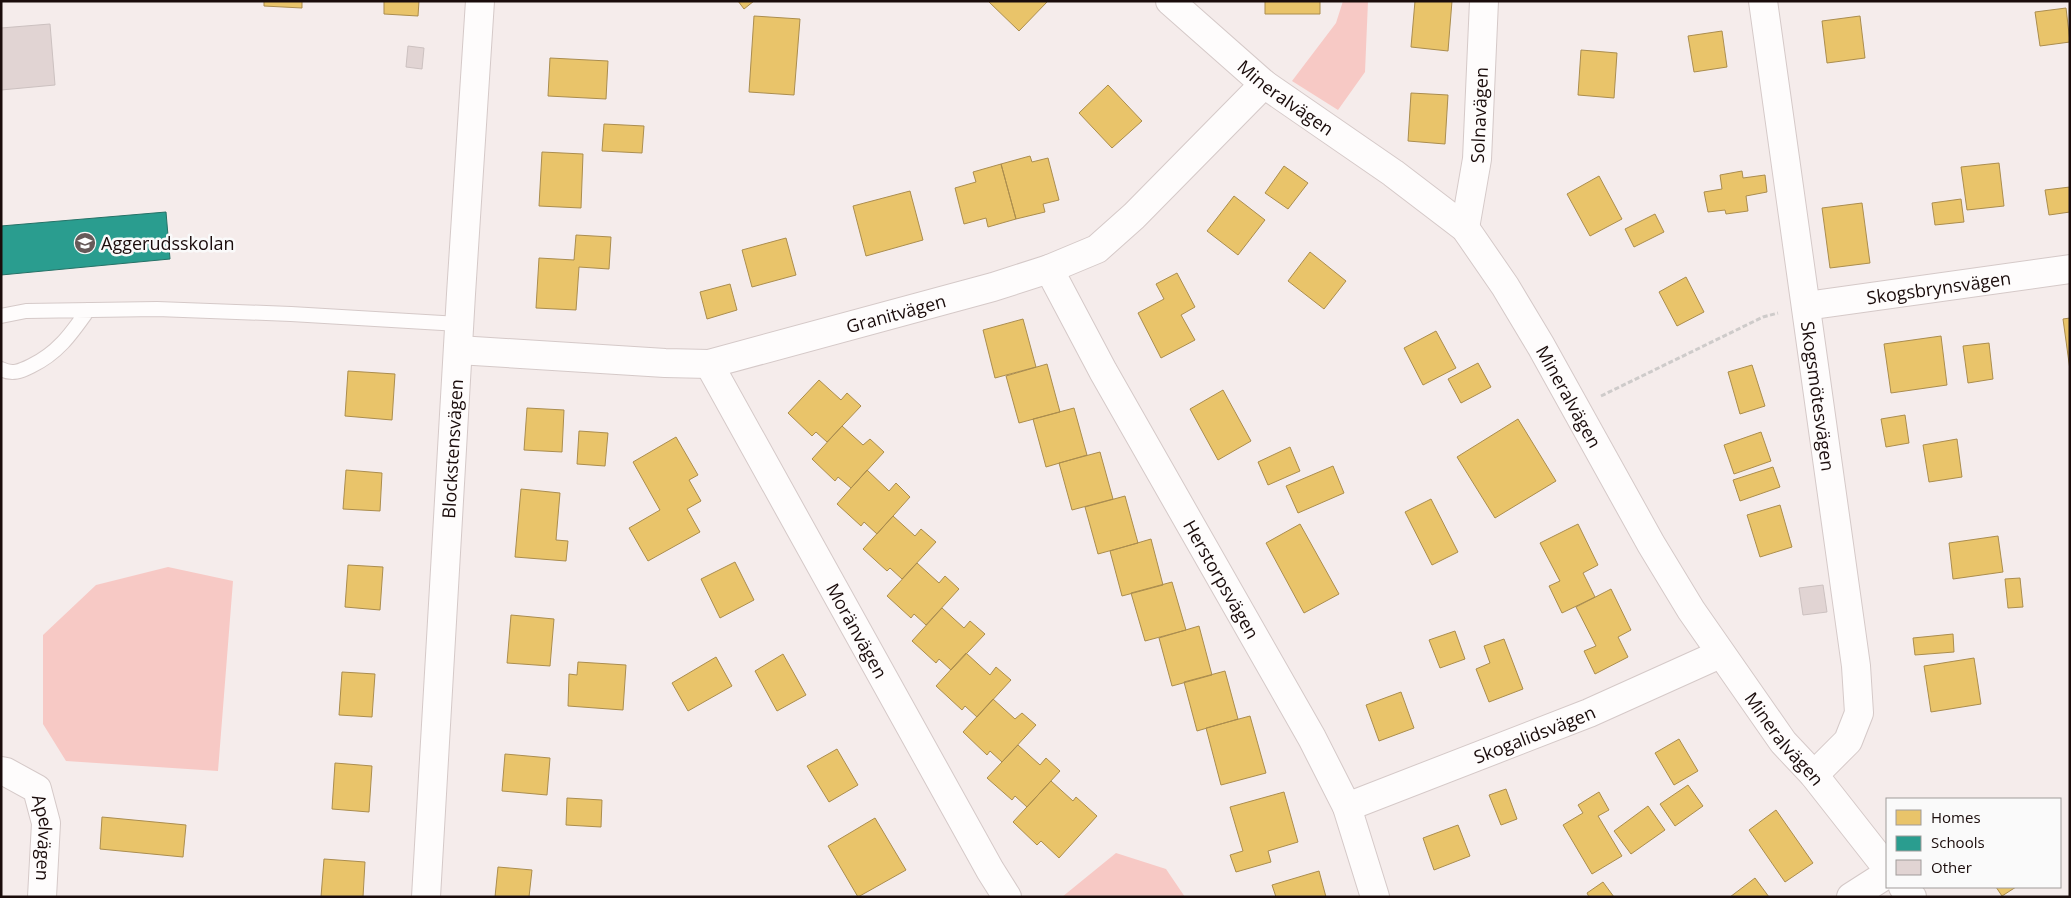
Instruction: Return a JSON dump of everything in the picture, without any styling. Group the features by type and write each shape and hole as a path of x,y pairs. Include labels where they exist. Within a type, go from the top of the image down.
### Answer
{"street":[{"name":"Blockstensvägen","path":"426,897 458,337 480,1"},
{"name":"Mineralvägen","path":"1170,1 1264,84 1393,173 1465,228 1505,286 1650,544 1720,654 1783,742 1814,775 1886,867"},
{"name":"Solnavägen","path":"1465,228 1477,159 1484,1"},
{"name":"Skogsmötesvägen","path":"1763,1 1806,306 1810,350 1856,666 1860,713 1848,741 1814,775"},
{"name":"Granitvägen","path":"458,337 665,363 709,364 1049,270 1097,249 1134,216 1264,84"},
{"name":"Skogsbrynsvägen","path":"1806,306 2070,269"},
{"name":"Herstorpsvägen","path":"1049,270 1103,371 1312,738 1347,807 1375,897"},
{"name":"Moränvägen","path":"709,364 990,870 1008,897"},
{"name":"Skogalidsvägen","path":"1347,807 1589,713 1720,654"},
{"name":"Apelvägen","path":"1,771 38,789 46,823 42,897"},
{"path":"1851,897 1886,875"}],"lane":[{"path":"1,316 26,311 156,309 291,314 458,337"},
{"path":"1,369 7,372 20,372 47,358 70,336 88,310"}],"path":[{"path":"1575,409 1763,317 1806,306"}],"shaded area":[{"path":"1343,1 1368,1 1365,72 1338,110 1292,81 1336,23"},
{"path":"168,567 233,581 218,771 66,761 43,724 43,635 96,585"},
{"path":"1116,853 1166,869 1185,897 1062,897"}],"building: Homes":[{"path":"264,1 302,1 302,8 264,6"},
{"path":"384,1 419,1 418,16 384,14"},
{"path":"738,1 754,1 744,9"},
{"path":"988,1 1046,1 1047,2 1019,31"},
{"path":"1265,1 1320,1 1320,14 1265,14"},
{"path":"1415,1 1452,1 1448,51 1411,47"},
{"path":"2066,8 2070,42 2040,46 2035,12"},
{"path":"754,16 800,19 794,95 749,92"},
{"path":"1860,16 1865,58 1827,63 1822,21"},
{"path":"1722,31 1727,67 1694,72 1688,36"},
{"path":"1581,50 1617,53 1614,98 1578,95"},
{"path":"550,58 608,61 606,99 548,96"},
{"path":"1108,85 1142,121 1112,148 1079,113"},
{"path":"1411,93 1448,95 1445,144 1408,141"},
{"path":"604,124 644,126 642,153 602,151"},
{"path":"542,152 583,154 581,208 539,206"},
{"path":"1030,156 1032,162 1048,158 1059,200 1043,204 1045,212 1016,219 1001,164"},
{"path":"1999,163 2004,206 1967,210 1961,167"},
{"path":"1001,164 1016,219 988,227 986,218 964,224 955,188 976,182 973,172"},
{"path":"1284,166 1308,183 1288,209 1265,193"},
{"path":"1742,171 1743,178 1765,175 1767,192 1746,196 1748,211 1726,214 1725,210 1708,212 1704,192 1722,189 1720,175"},
{"path":"1599,176 1622,219 1590,236 1567,194"},
{"path":"2070,187 2070,212 2049,215 2045,190"},
{"path":"910,191 923,240 866,256 853,206"},
{"path":"1234,196 1265,220 1238,255 1207,231"},
{"path":"1961,199 1964,222 1935,225 1932,203"},
{"path":"1862,203 1870,263 1830,268 1822,208"},
{"path":"1655,214 1664,232 1634,247 1625,229"},
{"path":"576,235 611,237 609,269 579,267 576,310 536,308 539,258 574,260"},
{"path":"786,238 796,275 752,287 742,250"},
{"path":"1310,252 1346,281 1324,309 1288,281"},
{"path":"1177,273 1195,307 1181,315 1195,340 1161,358 1138,313 1164,299 1156,284"},
{"path":"1686,277 1704,312 1677,326 1659,292"},
{"path":"730,284 737,310 707,319 700,292"},
{"path":"2070,318 2070,370 2063,319"},
{"path":"1023,319 1036,367 995,378 983,330"},
{"path":"1436,331 1456,368 1423,385 1404,348"},
{"path":"1941,336 1947,385 1891,393 1884,344"},
{"path":"1989,343 1993,379 1968,383 1963,346"},
{"path":"1478,363 1491,387 1461,403 1448,379"},
{"path":"1047,364 1060,412 1019,423 1006,376"},
{"path":"1752,365 1765,406 1740,414 1728,372"},
{"path":"348,371 395,374 392,420 345,416"},
{"path":"819,380 841,400 847,393 861,406 827,442 816,432 812,436 788,413"},
{"path":"1223,390 1251,441 1218,460 1190,409"},
{"path":"527,408 564,410 562,452 524,450"},
{"path":"1074,408 1087,455 1046,467 1033,419"},
{"path":"1905,415 1909,443 1886,447 1881,419"},
{"path":"1518,419 1556,481 1495,518 1457,457"},
{"path":"842,426 863,445 870,439 884,452 851,488 838,477 835,481 812,459"},
{"path":"579,431 608,433 605,466 577,464"},
{"path":"1761,432 1771,461 1734,474 1724,445"},
{"path":"676,437 698,475 689,480 701,501 687,509 700,532 648,561 629,528 660,510 633,462"},
{"path":"1957,439 1962,477 1929,482 1923,445"},
{"path":"1290,447 1300,471 1268,485 1258,462"},
{"path":"1100,452 1113,499 1072,510 1059,463"},
{"path":"1333,466 1344,493 1298,513 1286,486"},
{"path":"1773,467 1780,487 1740,501 1733,480"},
{"path":"346,470 382,473 380,511 343,509"},
{"path":"867,470 889,491 896,483 910,497 877,534 864,522 861,526 837,504"},
{"path":"521,489 560,493 556,540 568,541 566,561 515,557"},
{"path":"1125,496 1138,543 1098,554 1085,507"},
{"path":"1431,499 1458,552 1432,565 1405,512"},
{"path":"1780,505 1792,547 1760,557 1747,515"},
{"path":"893,516 915,536 921,529 936,542 902,579 890,568 887,571 863,549"},
{"path":"1300,524 1339,594 1304,613 1266,543"},
{"path":"1578,524 1598,565 1583,573 1595,597 1562,613 1549,586 1560,581 1540,543"},
{"path":"1998,536 2003,572 1953,579 1949,543"},
{"path":"1151,539 1163,585 1122,596 1110,551"},
{"path":"735,562 754,600 720,618 701,579"},
{"path":"917,563 939,583 945,576 959,589 926,625 914,614 911,618 887,596"},
{"path":"348,565 383,567 380,610 345,607"},
{"path":"2020,578 2023,607 2008,608 2005,579"},
{"path":"1172,582 1186,630 1145,641 1131,593"},
{"path":"1611,589 1631,630 1618,637 1628,657 1595,674 1584,651 1596,646 1576,607"},
{"path":"942,608 964,628 970,621 985,634 951,670 939,659 936,663 912,641"},
{"path":"511,615 554,619 550,666 507,663"},
{"path":"1199,626 1212,675 1172,686 1159,638"},
{"path":"1455,631 1465,659 1440,668 1429,640"},
{"path":"1953,634 1954,652 1915,655 1913,638"},
{"path":"1504,639 1523,689 1489,702 1476,669 1490,663 1484,646"},
{"path":"966,653 990,675 996,667 1011,680 977,717 965,706 962,710 936,686"},
{"path":"783,654 806,695 777,711 755,671"},
{"path":"716,657 732,686 688,711 672,683"},
{"path":"1974,658 1981,704 1931,712 1924,666"},
{"path":"578,662 626,665 623,710 568,706 569,674 577,675"},
{"path":"1225,671 1238,719 1197,731 1184,682"},
{"path":"342,672 375,674 372,717 339,715"},
{"path":"1401,692 1414,728 1379,741 1366,705"},
{"path":"993,699 1015,719 1022,713 1036,725 1002,762 990,751 987,755 963,732"},
{"path":"1250,716 1266,773 1221,785 1206,728"},
{"path":"1679,739 1698,771 1674,785 1655,753"},
{"path":"1018,745 1040,765 1046,758 1060,771 1027,807 1015,796 1012,800 987,778"},
{"path":"837,749 858,785 829,802 807,766"},
{"path":"505,754 550,758 547,795 502,791"},
{"path":"335,763 372,766 369,812 332,809"},
{"path":"1051,781 1073,801 1076,797 1097,816 1059,858 1041,841 1037,845 1013,822"},
{"path":"1688,785 1703,806 1675,826 1660,804"},
{"path":"1506,789 1517,819 1501,825 1489,795"},
{"path":"1284,792 1298,842 1268,851 1271,862 1236,872 1230,855 1243,851 1230,807"},
{"path":"1599,792 1609,810 1598,816 1622,856 1592,874 1563,825 1583,813 1578,805"},
{"path":"567,798 602,800 601,827 566,825"},
{"path":"1648,806 1665,830 1631,854 1614,831"},
{"path":"1776,810 1813,863 1785,882 1749,830"},
{"path":"102,817 186,825 183,857 100,849"},
{"path":"875,818 906,870 858,897 828,846"},
{"path":"1458,825 1470,856 1434,870 1423,838"},
{"path":"324,859 365,862 363,897 321,897"},
{"path":"498,867 532,870 529,897 495,897"},
{"path":"1319,871 1326,897 1276,897 1272,885"},
{"path":"1755,878 1769,897 1730,897"},
{"path":"1603,882 1614,897 1589,897 1587,893"},
{"path":"1997,888 2014,888 2002,896"}],"building: Schools":[{"name":"Aggerudsskolan","path":"166,212 170,259 1,275 1,226"}],"building: Other":[{"path":"50,24 55,85 1,90 1,28"},
{"path":"408,46 424,48 422,69 406,67"},
{"path":"1823,585 1827,612 1803,615 1799,588"}],"place":[{"name":"Aggerudsskolan","path":"85,243"}]}
